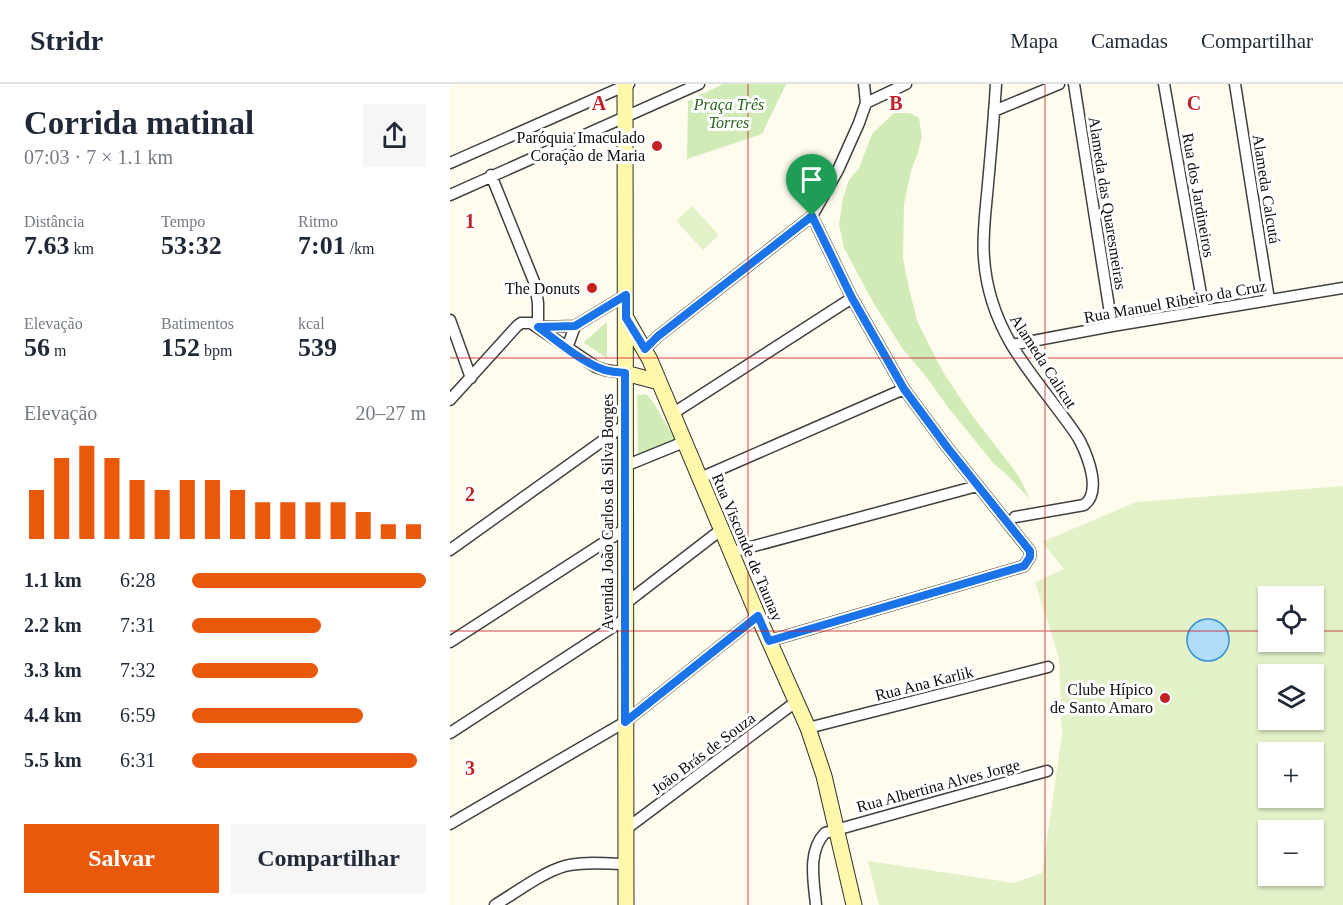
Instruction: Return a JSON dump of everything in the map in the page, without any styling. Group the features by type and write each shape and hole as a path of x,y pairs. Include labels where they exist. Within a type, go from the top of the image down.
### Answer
{"street":[{"path":"450,195 699,84"},
{"path":"645,349 657,337 812,216 838,170 859,123 866,103 864,84"},
{"path":"866,103 906,84"},
{"name":"Alameda Calicut","path":"996,84 984,230 983,256 987,283 997,316 1012,345 1079,440 1089,461 1092,488 1092,495 1084,505 1016,517"},
{"path":"994,111 1059,84"},
{"name":"Alameda das Quaresmeiras","path":"1074,84 1112,326"},
{"name":"Rua dos Jardineiros","path":"1164,84 1203,311"},
{"name":"Alameda Calcutá","path":"1235,84 1269,300"},
{"path":"450,164 626,85"},
{"name":"Avenida João Carlos da Silva Borges","path":"626,85 626,905"},
{"path":"491,176 535,284 538,327"},
{"path":"769,641 1024,566 1030,557 1030,551 977,486 904,389 852,298 812,216"},
{"name":"Rua Manuel Ribeiro da Cruz","path":"1012,345 1343,288"},
{"path":"538,327 575,326 626,295"},
{"path":"672,414 852,298"},
{"name":"Rua Visconde de Taunay","path":"626,318 645,349 808,728 824,776 854,905"},
{"path":"450,320 471,378"},
{"path":"450,400 517,326 526,322 538,327 596,367 659,382"},
{"path":"567,348 575,326"},
{"path":"700,478 904,389"},
{"path":"450,550 626,424"},
{"path":"625,466 684,442"},
{"path":"732,552 977,486"},
{"path":"450,642 625,529"},
{"path":"626,603 722,529"},
{"path":"450,824 625,722 758,616"},
{"path":"450,733 625,620"},
{"name":"Rua Ana Karlik","path":"808,728 1048,667"},
{"name":"João Brás de Souza","path":"626,829 797,701"},
{"name":"Rua Albertina Alves Jorge","path":"836,829 1047,771"},
{"path":"816,905 813,862 817,846 820,837 836,829"},
{"path":"495,905 544,875 564,867 580,864 626,864"}],"green space":[{"name":"Praça Três Torres","path":"723,84 786,84 762,134 687,160 688,101"},
{"path":"894,113 910,113 919,118 922,137 911,171 904,204 903,259 918,323 943,372 971,414 1018,475 1030,499 994,464 902,348 873,302 844,248 839,224 843,198 849,180 859,168 872,134"},
{"path":"692,206 719,235 703,250 676,221"},
{"path":"607,322 607,358 584,343"},
{"path":"646,394 676,441 638,455 637,395"},
{"name":"Clube Hípico de Santo Amaro","path":"1343,486 1343,905 879,905 868,861 1014,883 1042,873 1062,735 1059,658 1035,582 1064,569 1042,542 1136,502"}],"water":[{"path":"1208,619 1223,625 1229,640 1223,655 1208,661 1193,655 1187,640 1193,625"}],"place":[{"name":"Paróquia Imaculado Coração de Maria","path":"657,146"},
{"name":"The Donuts","path":"592,288"},
{"name":"Clube Hípico de Santo Amaro","path":"1165,698"}],"route":[{"path":"812,216 852,298 904,389 977,486 1030,551 1030,557 1024,566 769,641 758,616 625,722 625,373 596,367 538,327 575,326 626,295 626,318 645,349 657,337 812,216"}]}
